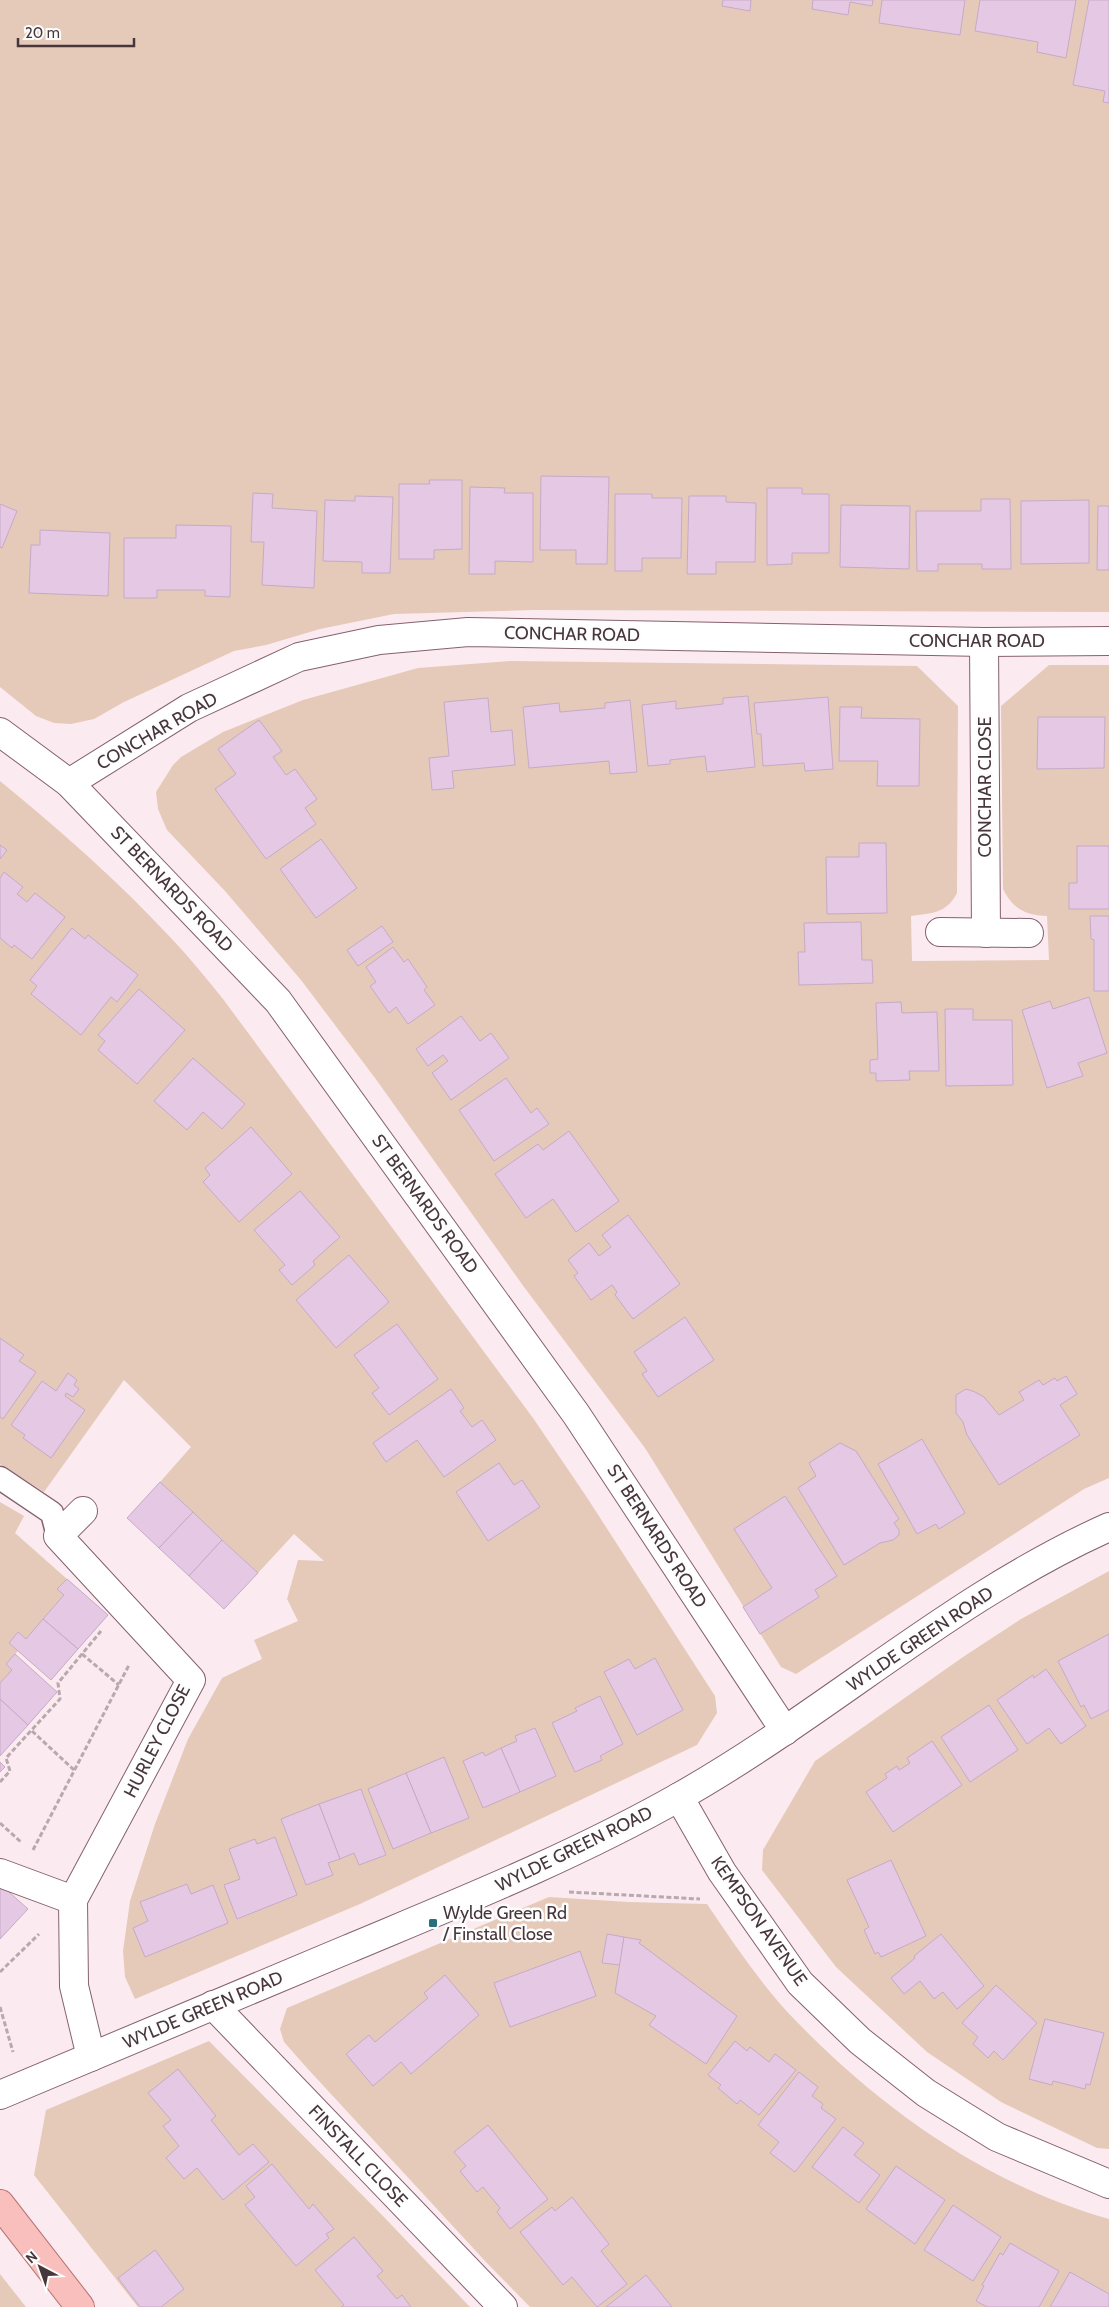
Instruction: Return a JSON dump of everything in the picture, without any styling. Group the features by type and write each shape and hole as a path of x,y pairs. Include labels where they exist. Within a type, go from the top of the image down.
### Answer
{"main road":[{"path":"0,2204 80,2307"}],"street":[{"name":"CONCHAR ROAD","path":"70,783 189,708 299,657 379,640 468,632 984,642 1109,641"},
{"name":"CONCHAR CLOSE","path":"984,642 986,933"},
{"name":"ST BERNARDS ROAD","path":"0,732 70,783 278,1001 576,1414 785,1731"},
{"path":"940,932 1029,933"},
{"path":"58,1536 83,1510"},
{"name":"WYLDE GREEN ROAD","path":"11,2090 493,1888 580,1848 679,1797 785,1731 982,1596 1070,1544 1109,1527"},
{"name":"HURLEY CLOSE","path":"58,1536 191,1680 73,1900 74,1986 91,2057"},
{"name":"KEMPSON AVENUE","path":"679,1797 722,1872 800,1983 860,2041 926,2093 998,2137 1109,2184"},
{"path":"0,1872 73,1900"},
{"name":"FINSTALL CLOSE","path":"213,2005 503,2307"}],"lane":[{"path":"0,1478 52,1513 58,1536"}],"path":[{"path":"0,1782 10,1771 6,1758 32,1732 60,1699 58,1683 123,1606"},
{"path":"0,1823 31,1852 146,1632"},
{"path":"82,1654 118,1685"},
{"path":"32,1732 74,1770"},
{"path":"563,1892 742,1901"},
{"path":"0,2007 11,2090"}],"shaded area":[{"path":"0,0 1109,0 1109,612 534,610 394,614 320,629 266,645 234,651 124,702 94,719 71,724 54,723 36,716 0,687"},
{"path":"510,661 917,666 958,706 957,893 953,900 943,909 932,913 911,916 912,961 1049,960 1047,916 1020,910 1011,902 1003,889 1001,706 1049,665 1109,665 1109,1478 1084,1489 796,1674 781,1667 645,1448 524,1287 375,1078 301,980 225,891 167,830 158,809 156,792 173,765 181,757 223,732 303,700 418,668"},
{"path":"0,781 66,837 130,896 178,945 223,999 533,1418 586,1496 715,1696 717,1713 697,1745 360,1904 135,1999 125,1977 123,1951 130,1901 155,1824 188,1739 222,1678 262,1659 254,1640 298,1621 287,1599 298,1560 324,1561 294,1534 258,1573 160,1482 191,1447 124,1380 44,1492 0,1464"},
{"path":"0,1502 24,1516 15,1533 67,1579 57,1589 64,1595 26,1639 18,1632 9,1643 18,1651 6,1664 12,1670 0,1683"},
{"path":"1109,1571 1109,2149 1097,2148 1001,2102 927,2052 836,1967 762,1870 763,1850 815,1761 963,1657 1021,1619"},
{"path":"549,1897 707,1904 773,1996 832,2056 867,2087 941,2142 981,2166 1022,2187 1109,2219 1109,2307 530,2307 485,2261 307,2068 284,2042 280,2029 287,2008"},
{"path":"209,2041 381,2214 470,2307 138,2307 34,2175 46,2110"},
{"path":"0,2274 26,2307 0,2307"}],"building":[{"path":"723,0 751,0 750,11 722,6"},
{"path":"813,0 873,0 872,6 850,2 848,15 812,9"},
{"path":"882,0 965,0 960,35 879,23"},
{"path":"980,0 1076,0 1066,58 1037,52 1038,42 975,31"},
{"path":"1089,0 1109,0 1109,103 1103,102 1105,91 1073,85"},
{"path":"541,476 609,477 607,564 576,564 576,550 540,550"},
{"path":"429,480 462,480 462,549 434,550 434,559 399,559 399,484 430,484"},
{"path":"470,487 505,488 504,493 533,493 533,562 495,561 495,574 469,574"},
{"path":"767,488 802,488 802,494 829,494 829,553 792,553 792,564 767,565"},
{"path":"253,493 273,494 272,508 317,511 314,588 262,585 264,542 251,542"},
{"path":"615,494 652,494 652,498 682,498 681,558 642,558 642,571 615,571"},
{"path":"355,496 393,497 390,573 362,573 362,562 323,561 325,500 355,501"},
{"path":"689,496 726,496 726,502 756,503 755,562 716,562 716,574 687,574"},
{"path":"981,499 1010,499 1011,569 982,569 982,564 938,564 938,571 917,571 916,511 981,511"},
{"path":"1089,500 1089,563 1021,564 1021,501"},
{"path":"0,504 17,511 2,548 0,547"},
{"path":"841,505 910,506 909,569 840,567"},
{"path":"1098,506 1109,506 1109,570 1097,570"},
{"path":"176,525 231,526 230,597 205,596 205,590 157,590 157,598 124,598 124,538 176,538"},
{"path":"40,530 110,533 108,596 29,593 31,545 40,545"},
{"path":"748,696 755,767 707,772 705,756 670,760 670,764 648,766 642,705 676,701 676,709 723,704 723,698"},
{"path":"828,697 833,769 805,771 804,763 763,766 761,734 757,734 754,703"},
{"path":"488,698 491,732 512,730 515,765 452,771 454,788 432,790 429,758 449,756 444,702"},
{"path":"630,700 637,772 610,774 609,761 529,768 523,707 559,703 560,712 605,708 605,703"},
{"path":"840,707 862,707 861,718 920,719 919,786 877,786 878,761 839,761"},
{"path":"1038,717 1105,717 1104,768 1037,769"},
{"path":"259,720 282,751 273,757 286,775 295,769 317,799 305,808 316,824 266,859 215,789 236,774 218,749"},
{"path":"321,839 357,888 316,918 280,869"},
{"path":"859,843 886,843 887,913 827,914 826,857 859,857"},
{"path":"0,845 7,850 0,859"},
{"path":"1077,846 1109,846 1109,909 1069,909 1069,883 1077,883"},
{"path":"4,872 23,887 17,894 27,902 35,893 65,917 32,959 14,945 12,948 0,938 0,878"},
{"path":"1090,916 1109,916 1109,991 1094,991 1094,940 1091,939"},
{"path":"861,922 862,960 872,960 873,983 799,985 798,952 805,952 804,923"},
{"path":"382,926 393,942 358,966 347,950"},
{"path":"72,928 85,939 88,935 138,975 117,1002 111,997 81,1035 31,994 37,986 30,980"},
{"path":"393,947 404,962 408,959 427,987 424,990 435,1005 408,1024 396,1007 389,1013 370,986 376,982 366,967"},
{"path":"139,989 185,1030 137,1084 98,1050 105,1041 98,1035"},
{"path":"1089,997 1107,1053 1078,1063 1083,1076 1047,1088 1022,1010 1050,1001 1053,1009"},
{"path":"901,1002 902,1013 937,1012 939,1071 909,1071 910,1080 876,1081 876,1073 870,1073 870,1060 878,1059 876,1003"},
{"path":"945,1009 973,1009 973,1020 1012,1020 1013,1085 946,1086"},
{"path":"461,1016 480,1041 491,1033 509,1058 451,1100 432,1073 448,1061 443,1055 428,1066 416,1049"},
{"path":"193,1058 245,1104 222,1129 203,1112 187,1130 154,1101"},
{"path":"506,1078 531,1113 537,1108 549,1124 494,1161 459,1110"},
{"path":"251,1127 292,1174 239,1222 203,1182 210,1175 205,1168"},
{"path":"569,1131 619,1201 576,1232 553,1199 526,1218 495,1174 538,1144 543,1150"},
{"path":"300,1191 340,1237 313,1261 315,1265 292,1285 279,1270 285,1265 254,1230"},
{"path":"628,1215 680,1284 633,1319 615,1295 617,1292 612,1285 591,1300 574,1276 578,1273 568,1260 589,1243 599,1256 611,1247 602,1235"},
{"path":"349,1255 389,1302 336,1348 296,1300"},
{"path":"685,1317 714,1360 658,1397 642,1374 647,1371 634,1352"},
{"path":"397,1324 438,1379 389,1415 372,1393 379,1388 354,1355"},
{"path":"0,1338 24,1355 19,1361 36,1372 3,1419 0,1417"},
{"path":"68,1373 77,1380 74,1385 79,1389 73,1397 66,1393 65,1396 85,1410 51,1458 23,1438 25,1435 11,1425 42,1381 56,1391"},
{"path":"1066,1376 1077,1394 1060,1405 1080,1435 999,1485 967,1435 963,1422 956,1413 956,1395 966,1389 975,1392 984,1397 999,1415 1024,1400 1019,1392 1039,1380 1043,1385 1055,1378 1057,1381"},
{"path":"451,1389 464,1408 460,1411 472,1427 482,1420 496,1440 444,1477 417,1440 386,1462 373,1443"},
{"path":"922,1439 965,1513 939,1529 936,1524 917,1534 878,1464"},
{"path":"840,1443 856,1451 899,1519 894,1523 899,1530 899,1535 893,1540 880,1543 844,1565 798,1488 816,1476 809,1463"},
{"path":"499,1463 514,1485 522,1480 540,1507 488,1541 456,1492"},
{"path":"160,1482 193,1512 159,1548 127,1518"},
{"path":"785,1496 837,1576 815,1590 819,1597 760,1634 743,1607 772,1588 734,1529"},
{"path":"193,1512 222,1540 189,1576 159,1548"},
{"path":"222,1540 258,1573 224,1609 189,1576"},
{"path":"67,1579 108,1615 78,1649 43,1619 64,1595 57,1589"},
{"path":"43,1619 78,1649 51,1680 9,1643 18,1632 26,1639"},
{"path":"1109,1634 1109,1710 1091,1719 1084,1705 1081,1707 1058,1661"},
{"path":"15,1654 57,1692 28,1725 0,1699 0,1683 12,1670 6,1664"},
{"path":"655,1658 683,1710 637,1735 604,1672 629,1659 635,1669"},
{"path":"1046,1669 1086,1726 1061,1744 1049,1728 1027,1744 997,1700 1033,1675 1034,1678"},
{"path":"600,1696 623,1744 600,1756 602,1760 575,1772 552,1723 577,1711 575,1708"},
{"path":"0,1699 28,1725 0,1756"},
{"path":"989,1705 1018,1750 970,1782 941,1737"},
{"path":"535,1728 556,1776 520,1792 501,1748 517,1741 515,1736"},
{"path":"932,1741 962,1785 893,1832 866,1792 887,1778 885,1774 897,1766 899,1770 910,1763 907,1758"},
{"path":"501,1748 520,1792 483,1808 463,1761 483,1752 485,1756"},
{"path":"444,1757 469,1818 431,1833 406,1773"},
{"path":"0,1762 5,1767 0,1772"},
{"path":"406,1773 431,1833 393,1849 368,1789"},
{"path":"361,1789 386,1855 359,1865 354,1853 340,1859 319,1804"},
{"path":"319,1804 340,1859 328,1863 333,1875 306,1885 281,1819"},
{"path":"275,1837 297,1895 237,1919 224,1885 240,1879 229,1849 255,1839 257,1844"},
{"path":"891,1860 926,1936 881,1957 878,1952 875,1954 864,1930 869,1927 847,1880"},
{"path":"0,1884 28,1909 0,1939"},
{"path":"187,1884 191,1894 213,1885 228,1923 145,1957 133,1928 148,1921 140,1902"},
{"path":"607,1934 624,1937 620,1965 602,1963"},
{"path":"941,1934 984,1986 957,2009 943,1992 934,1999 920,1981 904,1994 891,1978"},
{"path":"624,1937 641,1940 639,1943 737,2016 706,2064 649,2025 656,2016 615,1993"},
{"path":"580,1951 596,1996 510,2027 494,1983"},
{"path":"445,1975 479,2015 411,2074 401,2062 373,2086 346,2054 369,2035 375,2042 428,1998 424,1993"},
{"path":"996,1985 1037,2023 1003,2060 994,2051 988,2058 973,2044 978,2037 962,2023"},
{"path":"1045,2019 1104,2033 1090,2085 1086,2084 1085,2089 1053,2081 1052,2085 1029,2079"},
{"path":"735,2041 747,2051 750,2047 769,2062 775,2054 796,2070 759,2115 740,2100 737,2104 718,2088 721,2085 708,2075"},
{"path":"178,2069 216,2116 211,2120 239,2155 253,2144 269,2162 223,2200 197,2168 184,2179 166,2158 179,2146 163,2126 171,2120 148,2093"},
{"path":"799,2072 818,2087 812,2096 823,2104 821,2108 836,2119 795,2172 770,2153 779,2142 758,2125"},
{"path":"488,2125 548,2199 510,2229 497,2212 500,2208 483,2187 477,2192 460,2171 466,2166 454,2152"},
{"path":"843,2127 864,2143 854,2155 880,2175 859,2203 812,2167"},
{"path":"272,2164 309,2209 313,2204 334,2229 326,2234 329,2238 296,2266 245,2205 255,2197 246,2186"},
{"path":"896,2166 945,2200 915,2244 866,2209"},
{"path":"572,2197 609,2244 601,2251 627,2284 597,2307 572,2277 563,2285 520,2232 552,2207 555,2211"},
{"path":"953,2205 1001,2237 973,2281 924,2250"},
{"path":"354,2237 383,2271 377,2276 397,2299 402,2295 411,2307 341,2307 344,2305 315,2270"},
{"path":"1010,2243 1059,2271 1039,2307 987,2307 976,2301 984,2286 982,2285 1000,2253 1003,2255"},
{"path":"155,2250 184,2289 161,2307 140,2307 118,2278"},
{"path":"1070,2272 1109,2294 1109,2307 1050,2307"},
{"path":"646,2275 672,2307 606,2307"}],"place":[{"name":"Wylde Green Rd / Finstall Close","path":"433,1923"}]}
